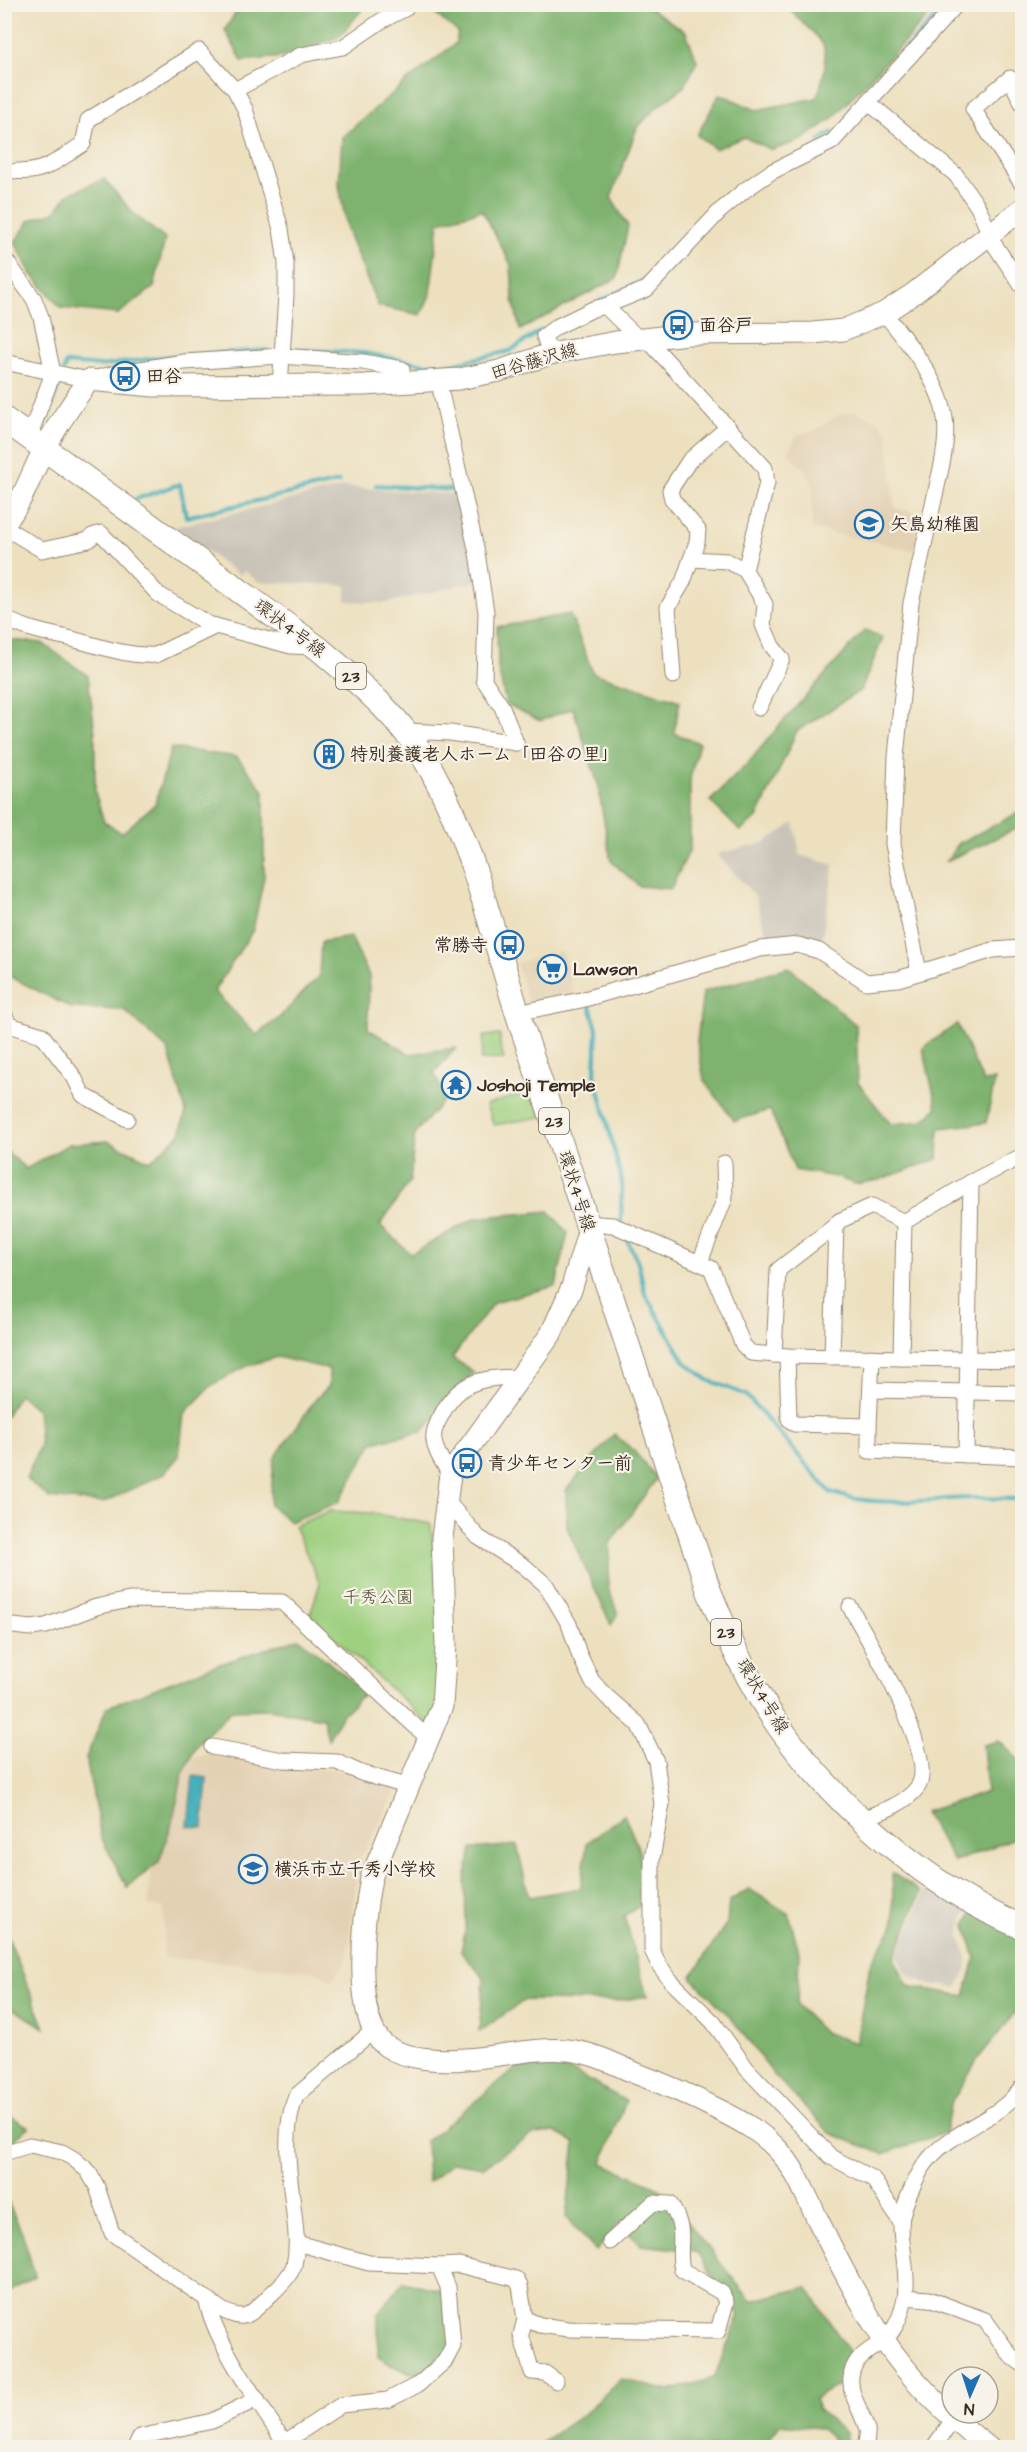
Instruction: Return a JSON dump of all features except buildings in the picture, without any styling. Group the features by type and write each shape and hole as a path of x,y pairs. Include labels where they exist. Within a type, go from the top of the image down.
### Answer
{"main road":[{"name":"環状4号線","path":"4,419 318,648 364,687 406,731 433,772 462,836 589,1229 723,1627 751,1681 778,1725 812,1769 861,1819 897,1851 950,1888 1023,1926"}],"street":[{"path":"550,354 544,336 555,327 593,309 647,289 720,211 771,172 832,142 957,4"},
{"path":"235,90 301,55 343,47 381,21 406,8"},
{"path":"16,171 26,172 61,160 83,144 88,120 200,51 235,90 245,109 281,228 286,263 280,386"},
{"path":"1023,103 1011,78 973,109 1023,184"},
{"path":"868,102 956,176 978,207 1006,264 1023,286"},
{"name":"田谷藤沢線","path":"89,380 153,386 280,386 440,380 483,375 550,354 587,346 642,339 730,332 826,333 859,325 884,313 933,280 1023,209"},
{"path":"4,258 34,299 59,374 9,529 42,550 89,540 92,536 101,533 158,594 207,624 291,646 318,648"},
{"path":"605,306 642,339 765,468 767,483 745,570"},
{"path":"884,313 909,343 939,397 945,417 946,441 942,464 910,615 896,757 893,844 919,972"},
{"path":"4,362 89,380 116,373 184,362 254,359 282,351 402,369 402,382"},
{"path":"37,443 89,380"},
{"path":"406,731 450,733 516,743 502,707 484,680 486,612 477,553 440,380"},
{"path":"673,676 668,607 683,582 697,542 698,530 672,499 670,490 689,460 728,427"},
{"path":"691,559 727,561 745,570 765,604 764,625 772,646 782,659 759,708"},
{"path":"4,618 22,627 43,633 119,652 146,655 156,655 216,626"},
{"path":"518,1013 581,1000 760,949 798,945 819,951 866,982 898,979 993,950 1023,948"},
{"path":"4,1013 9,1025 42,1035 74,1077 83,1095 127,1119"},
{"path":"904,1222 971,1182 1023,1156"},
{"path":"700,1262 725,1198 724,1163"},
{"path":"966,1455 971,1182"},
{"path":"869,1426 794,1424 789,1419 781,1355 778,1270 836,1225 872,1206 904,1222"},
{"path":"901,1358 904,1222"},
{"path":"940,2406 913,2378 884,2340 831,2247 796,2176 780,2152 760,2133 691,2097 584,2052 539,2050 498,2057 455,2060 408,2055 385,2045 368,2017 365,1997 366,1905 371,1878 379,1856 430,1740 442,1706 446,1677 442,1538 445,1499 450,1474 551,1334 572,1287 589,1229 598,1224 617,1227 700,1262 714,1271 743,1345 751,1353 832,1357 1023,1360"},
{"path":"832,1357 836,1225"},
{"path":"872,1357 869,1451 1023,1457"},
{"path":"450,1474 433,1440 436,1424 447,1405 470,1382 520,1377"},
{"path":"871,1390 1023,1394"},
{"path":"445,1499 478,1537 524,1566 546,1585 569,1624 579,1654 592,1681 638,1724 656,1761 663,1804 652,1859 652,1950 659,1965 671,1981 713,2022 747,2069 822,2149 831,2157 873,2179 901,2223"},
{"path":"4,1625 31,1628 46,1626 112,1602 129,1600 282,1602 430,1740"},
{"path":"850,1607 873,1647 913,1732 923,1765 918,1788 905,1799 861,1819"},
{"path":"212,1747 283,1760 337,1762 361,1773 410,1786"},
{"path":"4,2153 30,2145 56,2150 74,2159 88,2171 97,2187 112,2233 146,2259 233,2316 244,2317 252,2313 288,2277 294,2265 297,2243 286,2137 290,2112 296,2096 374,2030"},
{"path":"865,2448 868,2432 850,2380 853,2366 863,2354 884,2340 894,2329 905,2297 905,2257 901,2223 916,2176 929,2158 954,2138 996,2111 1023,2087"},
{"path":"525,2319 540,2325 568,2329 718,2331 726,2301 722,2293 682,2270 680,2262 682,2239 679,2219 670,2204 653,2204 610,2242"},
{"path":"297,2243 369,2263 459,2265 516,2279 520,2286 525,2319 521,2335 532,2372 545,2373 556,2382"},
{"path":"206,2298 209,2315 257,2399 280,2445 341,2405 388,2400 419,2384 445,2361 453,2346 448,2287 438,2266"},
{"path":"905,2297 929,2299 985,2320 1011,2356 1023,2364"},
{"path":"140,2448 137,2443 140,2437 212,2421 257,2399"},
{"path":"933,2448 949,2425"},
{"path":"959,2425 989,2448"}],"shaded area":[{"path":"856,412 880,422 888,433 895,508 927,515 919,547 914,550 812,529 812,483 805,469 787,453 798,434 814,431 838,415"},
{"path":"345,487 460,495 477,581 386,603 346,601 346,585 258,582 245,571 239,575 175,527"},
{"path":"794,823 800,855 834,865 821,944 789,938 769,942 755,896 717,854 764,843"},
{"path":"561,951 574,993 528,1002 516,963"},
{"name":"横浜市立千秀小学校","path":"212,1753 286,1768 335,1769 392,1786 396,1792 358,1864 346,1962 331,1981 317,1971 164,1957 164,1908 148,1906 150,1874 144,1853 180,1762"},
{"path":"926,1889 969,1908 962,1921 959,1936 967,1955 966,1970 957,1988 926,1983 908,1975 897,1956"}],"green space":[{"path":"240,5 366,5 339,37 283,57 242,61 225,30"},
{"path":"407,5 645,5 686,32 697,61 685,86 655,109 637,128 611,198 628,226 617,278 520,330 513,299 511,265 482,210 439,222 430,295 421,315 378,306 347,230 339,185 342,137 407,81 456,43 458,32 431,11"},
{"path":"788,5 939,5 832,119 802,140 772,150 744,137 715,149 697,135 720,94 756,110 817,98 825,68 823,45 815,34 795,16"},
{"path":"104,179 133,213 165,239 154,287 118,314 61,308 30,272 15,242 30,220 55,212 68,194"},
{"path":"570,614 593,673 680,701 674,733 699,743 690,779 690,849 671,889 639,886 611,861 597,781 573,708 540,721 506,704 498,668 497,627"},
{"path":"865,630 883,638 861,690 797,731 757,818 740,831 710,801 749,762"},
{"path":"11,640 42,643 88,676 95,733 95,792 104,822 122,833 155,804 171,748 237,757 264,791 264,877 253,930 214,991 256,1035 278,1019 319,976 321,942 351,937 369,976 368,1029 410,1054 456,1048 434,1073 446,1098 415,1133 410,1181 380,1225 411,1254 475,1218 549,1211 568,1233 556,1286 494,1302 452,1358 474,1372 422,1432 373,1442 339,1502 290,1522 270,1505 274,1459 316,1399 329,1386 329,1369 277,1357 245,1367 212,1385 184,1414 179,1456 164,1474 103,1503 49,1498 26,1478 40,1445 37,1410 19,1394 5,1417 5,1150 26,1169 69,1144 108,1141 150,1161 180,1134 186,1112 168,1050 124,1010 71,1008 5,974 4,645"},
{"path":"1022,811 1022,826 946,861 959,843"},
{"path":"789,967 856,1025 858,1083 891,1124 922,1121 937,1108 923,1048 957,1024 983,1081 995,1080 986,1123 939,1128 938,1159 879,1180 855,1184 836,1177 795,1170 770,1110 734,1121 704,1080 697,1042 703,992"},
{"path":"500,1035 504,1059 481,1060 484,1036"},
{"path":"533,1091 542,1117 494,1125 486,1105"},
{"path":"614,1434 633,1450 657,1478 610,1543 608,1587 618,1614 611,1625 567,1528 566,1490"},
{"name":"千秀公園","path":"330,1511 369,1513 431,1524 441,1625 440,1701 429,1724 310,1615 320,1583 294,1526"},
{"path":"299,1638 365,1692 341,1716 328,1740 323,1718 268,1709 232,1710 198,1743 183,1773 172,1822 159,1862 127,1887 101,1837 86,1758 107,1707 208,1668"},
{"path":"999,1741 1022,1763 1022,1835 954,1862 924,1812 987,1792 983,1745"},
{"path":"624,1815 641,1858 643,1890 641,1905 624,1916 647,1996 618,2001 525,2000 479,2032 484,1978 461,1952 466,1926 465,1878 472,1849 517,1845 529,1897 581,1888 587,1843"},
{"path":"892,1873 921,1892 894,1958 908,1986 965,1996 975,1959 966,1925 974,1911 1022,1934 1022,2004 977,2060 950,2105 945,2133 883,2154 830,2133 774,2075 732,2019 691,1977 727,1923 729,1901 749,1889 789,1914 799,1952 797,2006 823,2032 856,2043 870,1965 894,1925"},
{"path":"5,1930 45,2028 5,2004"},
{"path":"519,2066 563,2066 626,2101 602,2163 660,2188 751,2301 807,2287 852,2356 842,2383 814,2399 818,2409 845,2433 848,2447 842,2447 820,2428 780,2424 763,2447 535,2447 585,2413 621,2379 669,2391 714,2378 739,2315 696,2251 641,2245 619,2223 596,2251 566,2218 575,2143 554,2131 531,2135 483,2167 453,2162 428,2182 426,2141"},
{"path":"4,2112 29,2127 5,2148 4,2148"},
{"path":"4,2194 22,2232 35,2276 5,2295"},
{"path":"403,2282 441,2290 459,2328 455,2363 415,2374 378,2357 378,2314"}],"water":[{"path":"193,1776 207,1778 203,1828 188,1826"}],"waterway":[{"path":"849,112 941,11"},
{"path":"819,141 833,132"},
{"path":"599,301 646,279"},
{"path":"285,349 363,353 425,364 447,365 510,351 542,330"},
{"path":"64,370 66,363 101,366 170,356 266,350"},
{"path":"44,424 62,377"},
{"path":"136,499 180,484 186,517 339,482"},
{"path":"376,485 456,490"},
{"path":"16,529 24,519 35,494"},
{"path":"4,544 12,535"},
{"path":"590,1006 597,1029 595,1074 622,1182 621,1224"},
{"path":"624,1234 638,1262 645,1294 685,1362 708,1380 746,1395 830,1492 883,1502 972,1498 1022,1499"}],"place":[{"name":"面谷戸","path":"678,325"},
{"name":"田谷","path":"125,376"},
{"name":"矢島幼稚園","path":"869,524"},
{"name":"特別養護老人ホーム「田谷の里」","path":"329,754"},
{"name":"常勝寺","path":"509,945"},
{"name":"Lawson","path":"552,969"},
{"name":"Joshoji Temple","path":"456,1085"},
{"name":"青少年センター前","path":"467,1463"},
{"name":"横浜市立千秀小学校","path":"253,1869"}]}
